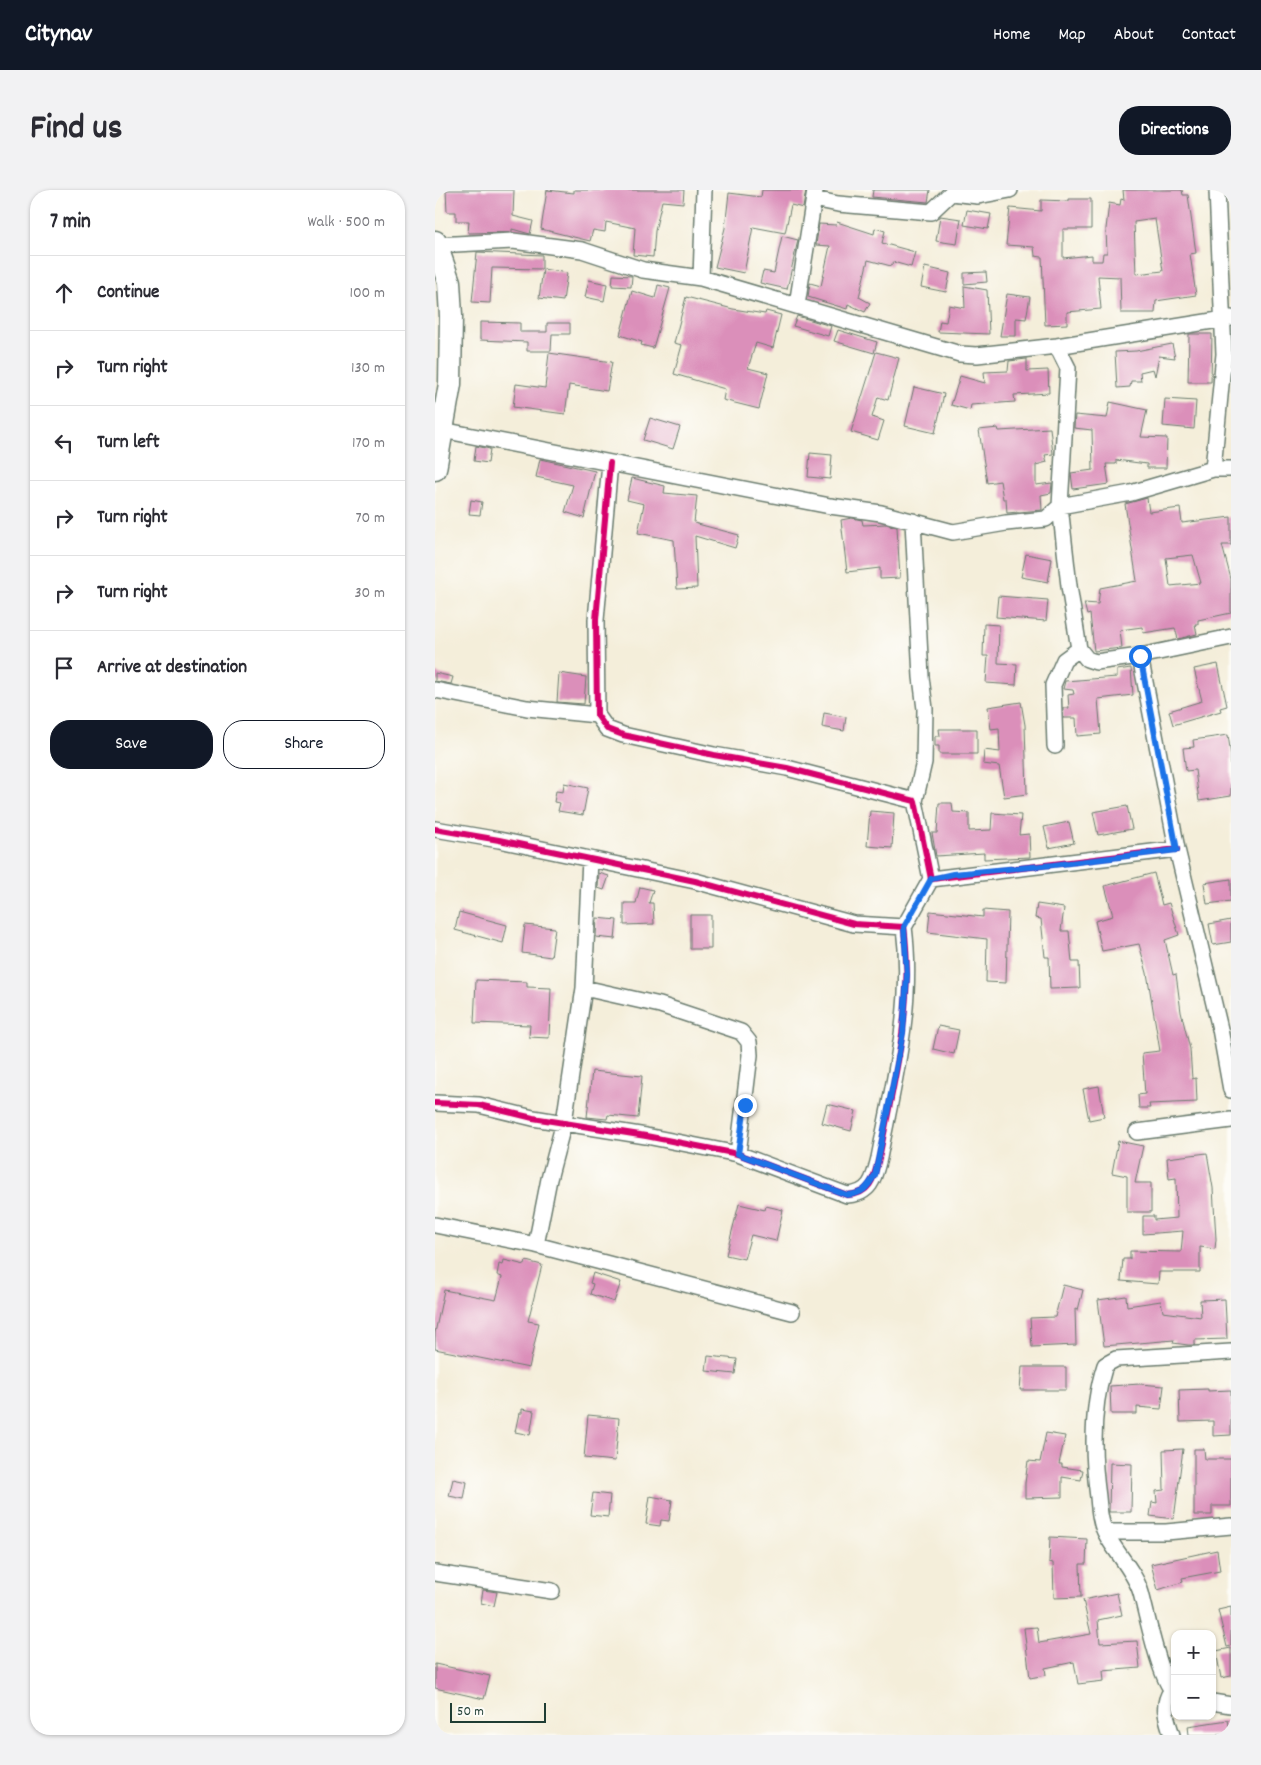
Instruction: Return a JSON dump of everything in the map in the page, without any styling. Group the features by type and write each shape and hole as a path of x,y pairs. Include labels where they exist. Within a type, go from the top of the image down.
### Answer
{"main road":[{"path":"435,244 449,282 451,316 442,383 442,430 435,469"}],"street":[{"path":"701,278 704,190"},
{"path":"797,305 814,194 838,204 931,212 951,192 978,196 1010,190"},
{"path":"1213,469 1227,319 1217,190"},
{"path":"435,244 499,241 582,250 643,270 701,278 960,354 977,356 1057,346 1227,319"},
{"path":"1057,346 1068,368 1060,506 1069,586 1079,649 1087,659 1096,662 1140,656 1231,637"},
{"path":"442,430 913,521 953,532 1006,523 1046,519 1060,506 1131,493 1213,469 1231,469"},
{"path":"610,463 595,620 597,715 607,729 623,735 738,760 787,768 915,800"},
{"path":"435,1102 479,1105 533,1118 738,1154 847,1195 859,1194 867,1188 875,1175 879,1158 903,1033 907,975 904,927 931,879 915,800 924,762 925,709 921,677 913,521"},
{"path":"1055,746 1053,685 1065,660 1079,649"},
{"path":"1140,656 1177,850 1226,1027 1231,1090"},
{"path":"435,690 527,708 597,715"},
{"path":"435,829 695,881 854,924 904,927"},
{"path":"931,879 953,874 1053,865 1177,850"},
{"path":"536,1245 549,1179 564,1122 584,988 589,859"},
{"path":"584,988 660,1005 741,1032 749,1042 750,1055 738,1154"},
{"path":"1137,1132 1231,1120"},
{"path":"435,1225 536,1245 792,1312"},
{"path":"1171,1688 1163,1674 1140,1590 1105,1532 1100,1517 1095,1473 1093,1426 1105,1365 1116,1359 1231,1352"},
{"path":"1105,1532 1166,1532 1231,1526"},
{"path":"435,1572 553,1592"},
{"path":"1171,1694 1167,1698 1165,1711 1172,1735"},
{"path":"1216,1703 1231,1705"}],"building":[{"path":"446,190 514,190 513,216 533,221 530,234 512,229 512,232 468,233 469,221 456,221 456,212 447,212"},
{"path":"547,190 574,193 574,190 684,190 683,203 662,201 655,231 653,257 633,255 635,228 606,222 605,232 593,230 590,241 541,229"},
{"path":"762,190 806,190 803,208 791,205 785,233 753,227 744,273 715,267 725,228 729,193 761,197"},
{"path":"873,190 930,190 928,202 872,197"},
{"path":"1123,190 1182,190 1183,195 1188,195 1196,253 1190,254 1196,295 1156,301 1155,313 1121,313 1120,277 1098,276 1101,309 1067,312 1067,324 1045,325 1042,257 1035,256 1034,247 1006,245 1010,208 1041,211 1041,200 1069,201 1069,199 1091,199 1091,229 1063,229 1063,258 1092,255 1092,261 1102,261 1103,253 1107,253 1106,229 1109,203 1120,205 1121,199 1124,200","holes":["1155,219 1163,271 1136,274 1134,222"]},
{"path":"967,210 991,214 988,229 964,225"},
{"path":"940,216 961,219 957,244 936,241"},
{"path":"837,222 874,234 875,228 885,231 882,243 915,252 911,267 893,262 891,266 868,260 859,297 870,303 865,312 848,304 847,309 808,297 810,283 821,286 830,246 816,245 819,224 836,225"},
{"path":"782,236 798,240 787,289 760,283 763,271 774,273"},
{"path":"477,252 542,255 542,269 492,268 490,303 472,302"},
{"path":"925,267 950,273 946,292 921,287"},
{"path":"543,269 567,273 563,301 539,298"},
{"path":"986,272 987,282 964,284 964,273"},
{"path":"613,275 632,276 631,287 612,286"},
{"path":"589,280 607,284 604,301 585,297"},
{"path":"658,285 670,288 653,348 641,345 642,342 620,335 632,291 655,298"},
{"path":"964,286 987,290 989,334 938,332 940,321 946,322 949,305 965,308"},
{"path":"1007,294 1030,297 1026,319 1016,318 1016,336 1000,336"},
{"path":"686,297 733,309 765,314 766,311 781,315 773,348 756,343 748,368 768,373 759,409 723,400 725,389 674,374 682,345 674,343"},
{"path":"797,316 831,326 828,336 793,326"},
{"path":"480,322 520,323 520,332 547,332 547,323 570,323 570,334 552,334 551,351 527,351 527,342 480,340"},
{"path":"838,330 877,342 874,353 834,341"},
{"path":"1189,334 1212,334 1211,382 1188,382"},
{"path":"1172,344 1175,358 1159,356 1155,376 1153,369 1140,372 1141,381 1131,381 1130,387 1117,388 1115,352 1136,351"},
{"path":"876,352 899,358 888,400 878,397 872,417 884,421 878,440 851,432"},
{"path":"549,353 612,362 607,391 569,385 565,414 513,407 516,384 545,388"},
{"path":"1027,359 1027,371 1048,370 1049,393 1014,395 1015,402 971,405 970,410 951,405 960,376 985,383 984,372 1008,371 1009,361"},
{"path":"914,387 944,394 935,433 905,426"},
{"path":"1165,399 1196,401 1194,429 1163,426"},
{"path":"1110,402 1147,410 1141,437 1167,438 1166,468 1147,468 1147,464 1116,460 1116,464 1106,464 1109,484 1073,489 1071,473 1093,470 1092,430 1074,428 1075,415 1107,418"},
{"path":"650,418 680,427 673,449 643,440"},
{"path":"998,428 999,431 1050,428 1053,454 1045,455 1047,462 1036,465 1036,485 1052,483 1051,493 1041,495 1042,510 1007,513 1006,499 1003,499 1000,481 987,483 979,430"},
{"path":"476,446 490,449 488,463 474,461"},
{"path":"810,453 832,455 830,479 808,477"},
{"path":"540,459 595,471 584,518 565,512 573,485 536,477"},
{"path":"632,478 665,486 664,493 697,496 694,523 739,535 735,548 695,536 697,588 677,589 674,540 638,533 644,504 627,500"},
{"path":"1147,498 1149,512 1180,508 1182,523 1231,517 1231,545 1222,545 1231,579 1231,613 1198,620 1198,624 1195,624 1197,634 1178,639 1175,628 1143,633 1142,627 1120,630 1122,648 1094,651 1090,614 1087,615 1084,603 1098,604 1100,588 1137,581 1125,504","holes":["1193,555 1201,583 1170,586 1166,558"]},
{"path":"471,500 482,502 480,515 469,514"},
{"path":"852,518 862,520 863,525 886,524 897,527 900,578 880,579 880,568 847,572 841,520"},
{"path":"1026,554 1052,559 1048,582 1021,577"},
{"path":"998,596 1048,600 1046,621 996,617"},
{"path":"984,624 999,625 998,663 1017,664 1016,685 986,683 988,656 983,656"},
{"path":"1218,664 1227,706 1220,708 1221,711 1173,725 1169,711 1202,701 1194,669"},
{"path":"1131,668 1133,695 1098,699 1101,734 1077,736 1076,718 1063,718 1063,708 1069,708 1068,695 1074,694 1073,690 1063,689 1065,681 1117,677 1117,670"},
{"path":"435,673 453,677 451,684 435,681"},
{"path":"559,673 586,677 584,704 557,702"},
{"path":"1021,702 1025,725 1027,794 1004,797 999,766 983,764 984,750 1000,752 999,728 991,729 988,707"},
{"path":"824,713 846,717 844,731 822,727"},
{"path":"939,729 977,729 977,754 939,754 939,746 935,746 935,736 940,736"},
{"path":"1228,735 1231,755 1231,796 1199,801 1195,770 1186,771 1183,748 1194,747 1193,740"},
{"path":"564,783 588,788 583,815 558,811 560,803 554,802 556,791 563,792"},
{"path":"939,803 952,803 953,812 969,813 969,831 991,830 992,813 1021,815 1019,835 1029,834 1030,857 984,859 984,853 936,856 932,833 937,833"},
{"path":"1127,806 1132,829 1098,835 1093,812"},
{"path":"870,811 894,813 892,848 867,846"},
{"path":"1069,822 1074,843 1049,848 1044,827"},
{"path":"599,873 609,876 604,890 598,888"},
{"path":"1154,873 1162,905 1169,903 1179,935 1165,940 1173,975 1176,974 1181,1012 1190,1049 1192,1079 1196,1078 1197,1102 1149,1104 1150,1108 1139,1108 1138,1095 1145,1094 1142,1053 1160,1051 1147,973 1139,944 1102,951 1095,921 1113,916 1105,886"},
{"path":"1231,879 1231,901 1207,904 1204,883"},
{"path":"640,887 653,890 649,903 653,903 654,924 624,925 624,903 636,903"},
{"path":"1037,904 1064,908 1061,931 1069,931 1072,962 1079,962 1080,988 1050,989 1049,957 1045,957 1041,919 1035,918"},
{"path":"983,910 1008,912 1006,983 986,982 987,939 928,932 930,911 983,917"},
{"path":"459,912 507,925 503,943 455,930"},
{"path":"690,915 711,915 711,949 690,949"},
{"path":"597,918 617,920 615,939 596,937"},
{"path":"1231,920 1231,942 1213,945 1209,924"},
{"path":"525,925 555,928 551,957 522,953"},
{"path":"476,980 527,982 527,987 551,988 549,1038 529,1037 530,1025 474,1023"},
{"path":"938,1026 959,1030 954,1054 933,1049"},
{"path":"592,1071 642,1076 638,1118 608,1115 607,1119 587,1117"},
{"path":"1099,1086 1104,1117 1089,1120 1083,1089"},
{"path":"827,1104 856,1111 851,1131 822,1123"},
{"path":"1118,1141 1143,1146 1135,1183 1151,1183 1151,1212 1127,1212 1127,1176 1112,1173"},
{"path":"1207,1153 1213,1188 1216,1239 1215,1249 1200,1247 1200,1272 1159,1272 1158,1284 1121,1281 1123,1259 1130,1259 1130,1251 1181,1252 1183,1231 1143,1234 1143,1216 1154,1216 1154,1220 1177,1218 1176,1178 1169,1179 1167,1158"},
{"path":"739,1204 765,1210 766,1206 783,1210 776,1241 751,1235 744,1259 726,1255"},
{"path":"504,1260 525,1265 526,1261 542,1265 528,1321 539,1323 529,1368 435,1349 435,1333 444,1290 496,1300 502,1277 497,1275 499,1264 503,1265"},
{"path":"593,1273 621,1282 614,1302 590,1294 593,1284 590,1283"},
{"path":"1063,1285 1083,1290 1078,1310 1075,1309 1076,1345 1032,1347 1030,1318 1055,1317"},
{"path":"1126,1296 1127,1306 1161,1301 1163,1312 1201,1317 1200,1300 1225,1299 1227,1339 1195,1340 1195,1345 1173,1343 1174,1340 1104,1346 1098,1300"},
{"path":"708,1356 737,1359 735,1374 706,1371"},
{"path":"1022,1367 1066,1367 1066,1390 1020,1390"},
{"path":"1140,1384 1164,1386 1161,1409 1137,1407 1137,1414 1111,1414 1110,1386"},
{"path":"1208,1389 1208,1391 1231,1390 1231,1435 1213,1436 1213,1421 1180,1422 1179,1390"},
{"path":"522,1409 534,1411 530,1435 515,1432 519,1413 522,1413"},
{"path":"588,1415 619,1418 615,1461 584,1458"},
{"path":"1046,1433 1065,1436 1059,1464 1062,1464 1062,1467 1083,1470 1081,1480 1062,1477 1062,1497 1025,1498 1028,1461 1040,1462"},
{"path":"1183,1449 1174,1519 1150,1516 1152,1502 1157,1503 1156,1491 1164,1490 1163,1450"},
{"path":"1194,1449 1204,1449 1205,1459 1231,1459 1231,1506 1212,1506 1212,1515 1194,1515"},
{"path":"1110,1463 1132,1464 1131,1512 1109,1512"},
{"path":"453,1479 467,1482 464,1499 449,1496"},
{"path":"593,1493 610,1495 608,1517 590,1515"},
{"path":"650,1496 672,1500 669,1521 661,1520 660,1526 646,1524"},
{"path":"1050,1537 1087,1539 1086,1564 1080,1564 1081,1597 1054,1598 1053,1563 1049,1562"},
{"path":"1217,1550 1220,1571 1182,1578 1183,1582 1158,1590 1151,1564"},
{"path":"483,1590 497,1592 494,1606 481,1603"},
{"path":"1117,1593 1122,1615 1098,1620 1100,1643 1137,1641 1140,1668 1103,1671 1104,1681 1078,1684 1074,1662 1045,1668 1046,1675 1030,1678 1024,1628 1037,1627 1039,1643 1091,1634 1083,1600"},
{"path":"1231,1607 1231,1646 1227,1647 1218,1610"},
{"path":"1231,1648 1231,1676 1221,1678 1216,1651"},
{"path":"435,1664 490,1676 484,1699 435,1688"},
{"path":"1228,1720 1231,1735 1189,1735 1188,1726"}],"cycle path":[{"path":"610,463 596,620 597,715 607,729 623,735 714,755 787,768 915,801 931,879 1177,849"},
{"path":"435,829 499,840 695,881 854,924 904,927 906,956 906,985 901,1043 879,1158 870,1184 861,1192 855,1194 847,1195 738,1154 646,1136 533,1118 479,1105 435,1103"}],"route":[{"path":"745,1105 738,1154 847,1195 859,1194 867,1188 875,1175 903,1033 907,975 904,927 931,879 953,874 1053,865 1177,850 1140,656"}]}
